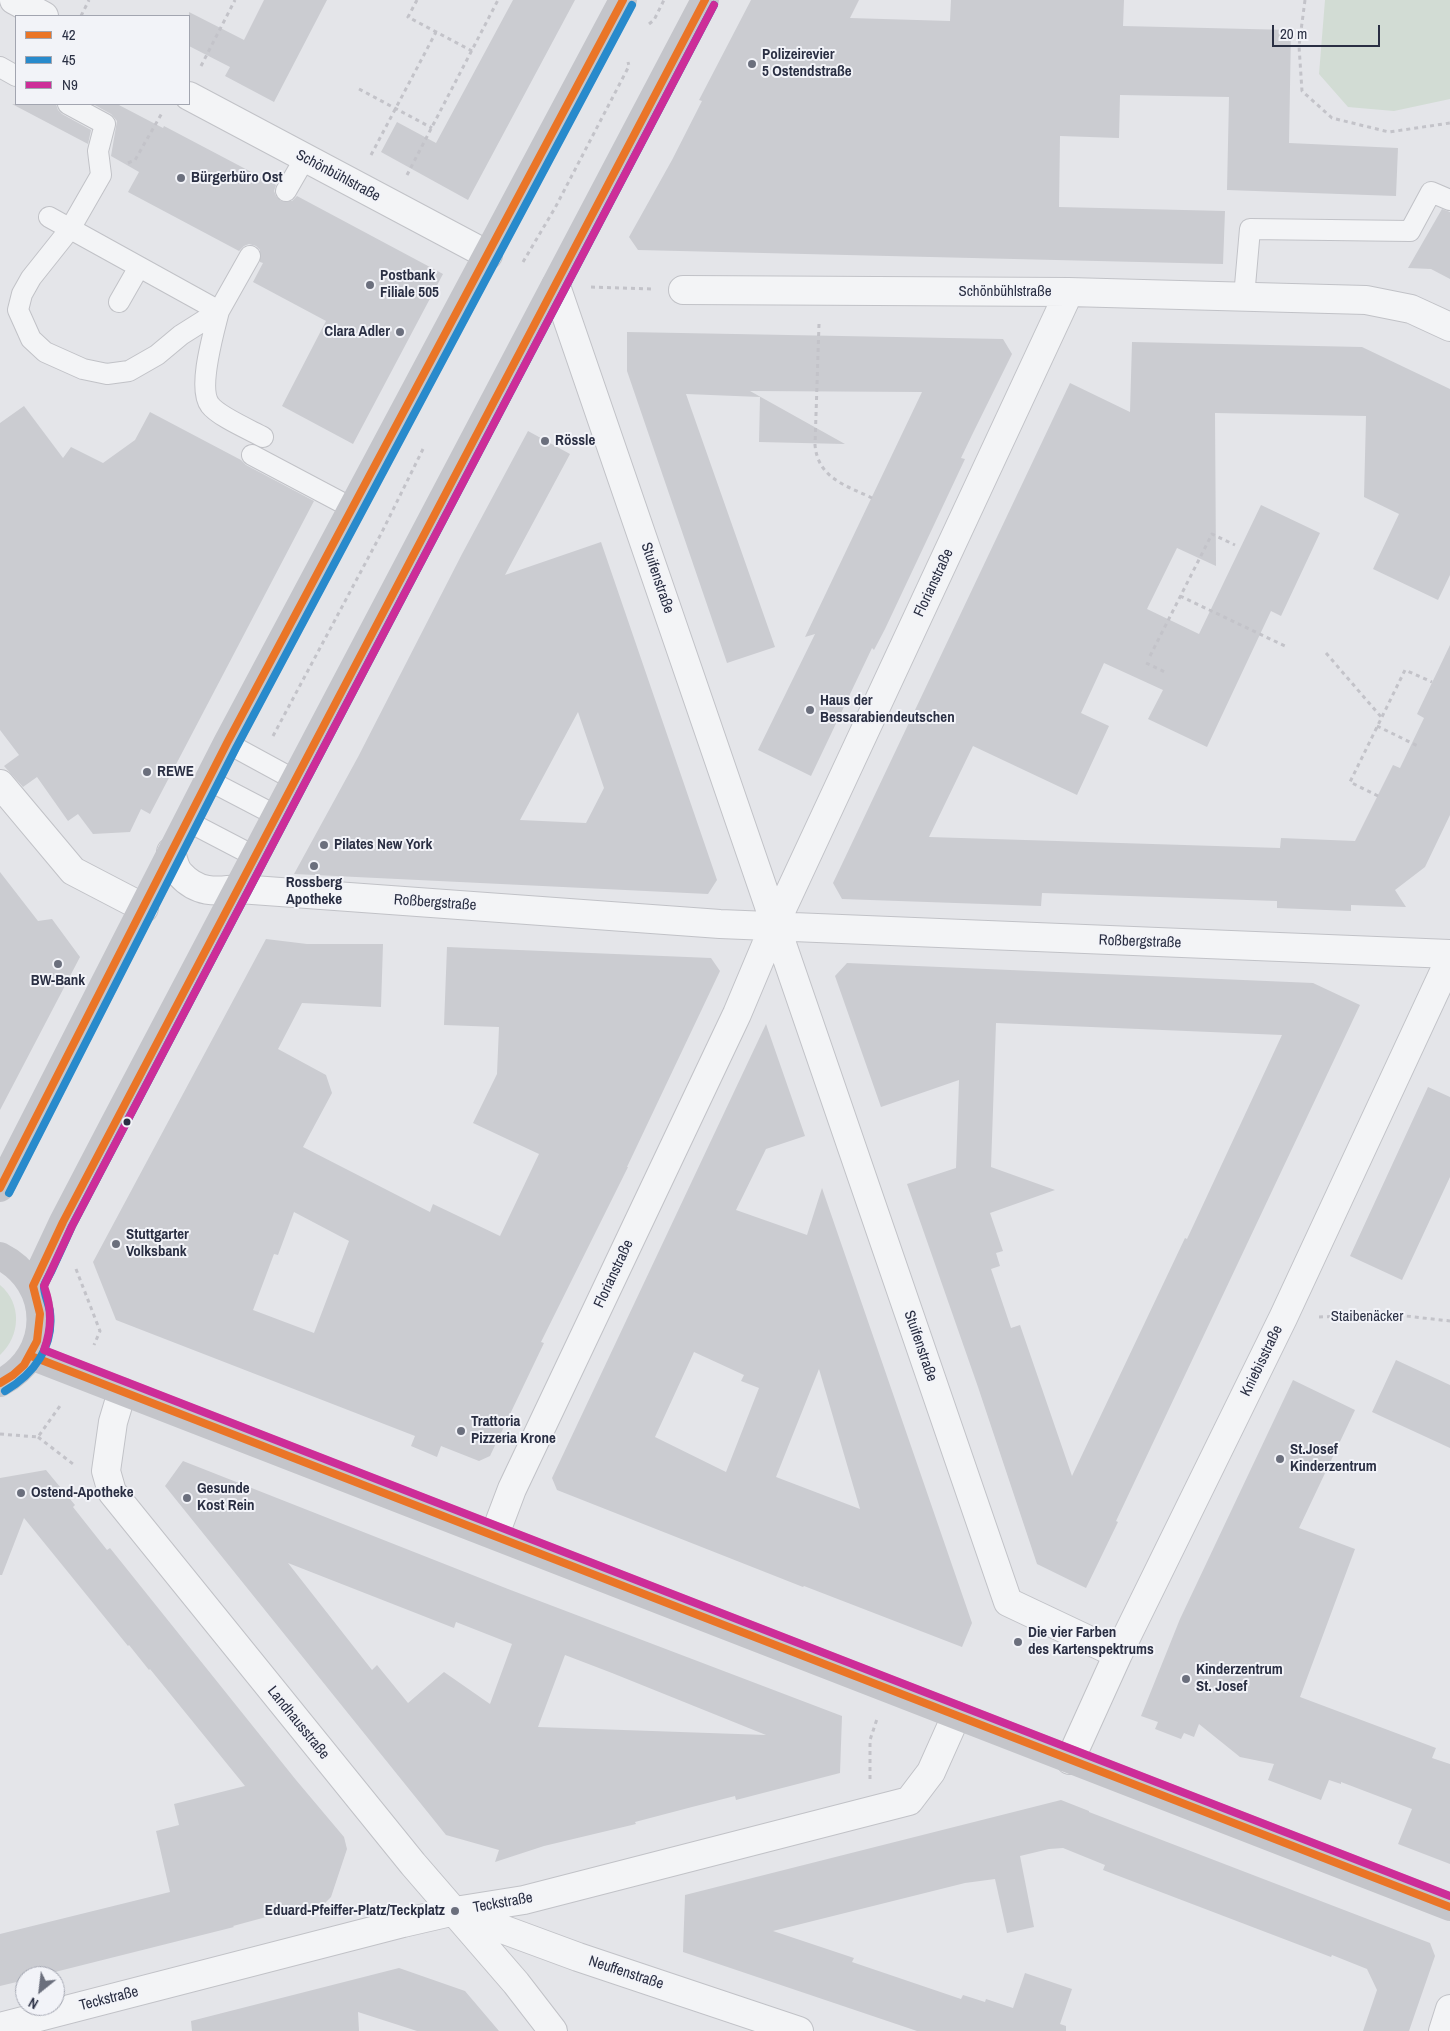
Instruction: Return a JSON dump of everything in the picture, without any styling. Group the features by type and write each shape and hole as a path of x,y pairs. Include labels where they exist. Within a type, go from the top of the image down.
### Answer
{"street":[{"path":"14,0 42,15"},
{"path":"0,1188 227,743 623,0"},
{"path":"33,1286 68,1213 256,857 294,780 505,378 556,286 705,0"},
{"name":"Schönbühlstraße","path":"193,84 305,158 488,255"},
{"name":"Stuifenstraße","path":"556,286 758,870 774,926 1008,1602 1118,1654"},
{"name":"Schönbühlstraße","path":"683,290 1069,292 1366,300 1411,309 1450,327"},
{"name":"Florianstraße","path":"495,1534 512,1489 737,1014 774,926 1069,292"},
{"path":"0,784 73,871 144,908"},
{"name":"Roßbergstraße","path":"171,852 179,873 199,889 221,891 239,889 720,924 1450,954"},
{"name":"Kniebisstraße","path":"1070,1760 1118,1654 1283,1318 1450,959"},
{"path":"0,1256 22,1271 33,1286 39,1301 41,1319 39,1337 31,1356 10,1378 0,1383"},
{"path":"31,1356 495,1534 956,1716 1450,1907"},
{"name":"Landhausstraße","path":"122,1392 113,1422 106,1472 112,1492 406,1857 455,1911 554,2031"},
{"name":"Teckstraße","path":"0,2027 455,1911 524,1900 910,1801 931,1772 956,1716"},
{"name":"Neuffenstraße","path":"455,1911 578,1957 799,2031"},
{"path":"1443,2031 1450,2009"}],"lane":[{"path":"0,67 15,75"},
{"path":"70,105 105,124 98,151 101,175 70,229 31,278 22,294 18,310 31,339 45,352 83,369 107,374 129,371 157,355 181,335 219,311"},
{"path":"286,191 305,158"},
{"path":"1244,297 1250,229 1410,231 1431,192 1450,200"},
{"path":"48,217 219,311"},
{"path":"250,256 219,311 204,389 209,405 216,411 263,437"},
{"path":"120,302 139,266"},
{"path":"252,454 351,511"},
{"path":"227,743 294,780"},
{"path":"208,780 277,816"},
{"path":"187,821 256,857"}],"path":[{"path":"82,15 89,0"},
{"path":"193,84 235,0"},
{"path":"417,0 408,17 472,51"},
{"path":"392,204 498,0"},
{"path":"648,25 654,20 664,0"},
{"path":"1305,0 1299,46 1302,91 1332,118 1389,132 1450,123"},
{"path":"356,185 436,32"},
{"path":"520,267 555,208 629,66 628,60"},
{"path":"359,89 432,128"},
{"path":"134,160 155,126"},
{"path":"522,191 588,225"},
{"path":"556,286 683,290"},
{"path":"820,290 816,456 822,469 836,480 872,498"},
{"path":"260,761 382,532 426,445"},
{"path":"351,511 382,532 416,550"},
{"path":"1150,656 1212,534 1235,545"},
{"path":"1180,596 1287,647"},
{"path":"1326,653 1382,718"},
{"path":"1146,663 1165,672"},
{"path":"1378,796 1350,782 1405,670 1432,682"},
{"path":"1377,726 1418,746"},
{"name":"Staibenäcker","path":"1283,1318 1388,1314 1450,1321"},
{"path":"869,1812 870,1740 887,1688"}],"shaded area":[{"path":"1325,0 1450,0 1450,99 1394,111 1348,107 1319,74"},
{"path":"0,1285 12,1301 16,1320 12,1339 0,1355"}],"building":[{"path":"264,0 327,0 274,102 225,76 230,67 190,47 189,12 244,40"},
{"path":"513,0 575,0 468,200 381,152 397,122 436,143"},
{"path":"751,0 859,0 850,18 950,21 951,0 1124,0 1123,26 1291,30 1289,143 1398,148 1396,196 1227,190 1229,97 1120,95 1119,138 1060,136 1059,207 1225,211 1223,264 638,250 629,237 672,160 702,101 699,100"},
{"path":"12,104 56,105 62,114 91,130 88,144"},
{"path":"95,105 119,105 163,128 164,126 276,185 274,191 281,201 292,201 297,196 443,274 353,444 282,406 326,321 253,282 263,263 260,262 260,250 256,246 249,244 239,251 128,192 139,172 111,156 117,121 111,114"},
{"path":"1442,209 1450,212 1450,279 1431,269 1408,268"},
{"path":"627,332 1003,339 1012,354 961,458 965,459 885,629 874,650 872,648 811,776 758,750 815,634 805,637 922,392 750,391 845,444 759,442 760,397 686,394 775,647 727,663 627,371"},
{"path":"1132,342 1362,347 1450,389 1450,575 1438,600 1373,569 1399,514 1364,497 1366,416 1215,413 1216,566 1177,548 1147,609 1199,634 1261,505 1320,533 1281,616 1271,611 1207,747 1148,719 1163,690 1104,663 1081,713 1109,726 1077,795 973,746 929,837 1280,848 1281,838 1355,841 1393,765 1400,768 1424,718 1417,714 1450,645 1450,815 1425,867 1395,890 1406,907 1351,905 1351,911 1277,908 1277,901 1042,893 1041,906 842,899 833,883 1070,383 1130,412"},
{"path":"24,406 63,458 71,447 103,463 135,440 150,412 314,501 150,814 141,809 130,832 93,834 78,814 68,821 37,777 23,787 4,766 19,755 0,730 0,423"},
{"path":"528,431 570,454 505,575 601,542 717,880 708,894 294,874 358,757 462,554","holes":["578,712 604,788 586,823 520,820"]},
{"path":"0,872 38,921 52,919 80,957 0,1110"},
{"path":"266,939 307,944 383,944 381,1007 302,1003 278,1049 326,1075 332,1093 303,1147 430,1212 433,1204 500,1236 539,1154 473,1123 497,1074 499,1027 444,1025 447,947 711,958 720,971 628,1167 541,1342 544,1343 490,1456 479,1461 441,1446 437,1457 411,1446 415,1436 116,1320 93,1262","holes":["294,1212 349,1241 314,1333 253,1310 274,1254 278,1255"]},
{"path":"847,963 1313,983 1360,1005 1086,1588 1037,1564 907,1184 956,1168 959,1080 881,1107 835,976","holes":["996,1023 1282,1035 1187,1239 1185,1238 1072,1476 1020,1325 1011,1328 991,1269 1000,1266 996,1253 1003,1251 990,1213 1055,1190 991,1167"]},
{"path":"766,1024 805,1136 766,1149 736,1210 807,1235 822,1188 972,1623 962,1647 803,1587 557,1490 552,1478","holes":["694,1352 744,1375 741,1381 759,1388 726,1472 655,1437","819,1369 860,1509 776,1477"]},
{"path":"1428,1087 1450,1097 1450,1177 1402,1280 1350,1256"},
{"path":"1396,1360 1450,1385 1450,1448 1372,1412"},
{"path":"1293,1380 1355,1410 1299,1528 1355,1549 1300,1697 1436,1748 1432,1758 1450,1764 1450,1864 1398,1844 1412,1809 1341,1782 1341,1784 1329,1780 1321,1800 1268,1780 1274,1764 1240,1757 1199,1724 1194,1737 1184,1733 1181,1739 1155,1729 1158,1722 1141,1716 1180,1619"},
{"path":"183,1461 508,1589 842,1716 840,1773 736,1800 735,1796 692,1807 635,1822 636,1824 544,1846 495,1862 499,1850 446,1835 165,1486","holes":["288,1563 454,1628 456,1622 512,1644 490,1704 444,1672 408,1703 377,1665 372,1670","565,1655 612,1673 766,1735 538,1727"]},
{"path":"46,1470 75,1505 73,1507 107,1550 110,1548 344,1837 347,1849 331,1897 324,1904 292,1910 234,1927 65,1969 65,1966 15,1966 15,1982 0,1986 0,1934 170,1892 156,1831 179,1825 174,1804 245,1786 24,1518 2,1575 0,1575 0,1478"},
{"path":"1061,1800 1430,1943 1435,1956 1409,2031 1363,2031 1377,1990 1367,1969 1103,1870 1105,1865 1063,1848 1049,1849 1020,1856 1034,1927 1007,1933 995,1879 965,1883 773,1931 854,1958 852,1962 961,1999 963,1995 985,2002 986,1999 1013,2008 1025,1973 1072,1989 1060,2024 1066,2026 1066,2031 917,2031 683,1952 685,1895"},
{"path":"399,1968 465,1991 499,2031 417,2031 358,2012 359,2031 192,2031 191,2021"}],"transit line":[{"name":"42","path":"0,1188 227,743 623,0"},
{"name":"42","path":"0,1383 24,1365 37,1341 40,1314 33,1286 63,1222 705,0"},
{"name":"45","path":"9,1193 236,748 632,5"},
{"name":"45","path":"5,1391 25,1376 40,1358 49,1337 50,1325 50,1312 44,1286 72,1226 714,5"},
{"name":"N9","path":"714,5 72,1226 44,1286 49,1303 50,1318 49,1334 44,1350 1450,1896"},
{"name":"42","path":"31,1356 1450,1907"}],"place":[{"name":"Polizeirevier 5 Ostendstraße","path":"752,64"},
{"name":"Bürgerbüro Ost","path":"181,178"},
{"name":"Postbank Filiale 505","path":"370,285"},
{"name":"Clara Adler","path":"400,332"},
{"name":"Rössle","path":"545,441"},
{"name":"Haus der Bessarabiendeutschen","path":"810,710"},
{"name":"REWE","path":"147,772"},
{"name":"Pilates New York","path":"324,845"},
{"name":"Rossberg Apotheke","path":"314,866"},
{"name":"BW-Bank","path":"58,964"},
{"name":"Stuttgarter Volksbank","path":"116,1244"},
{"name":"Trattoria Pizzeria Krone","path":"461,1431"},
{"name":"St.Josef Kinderzentrum","path":"1280,1459"},
{"name":"Ostend-Apotheke","path":"21,1493"},
{"name":"Gesunde Kost Rein","path":"187,1498"},
{"name":"Die vier Farben des Kartenspektrums","path":"1018,1642"},
{"name":"Kinderzentrum St. Josef","path":"1186,1679"},
{"name":"Eduard-Pfeiffer-Platz/Teckplatz","path":"455,1911"}]}
